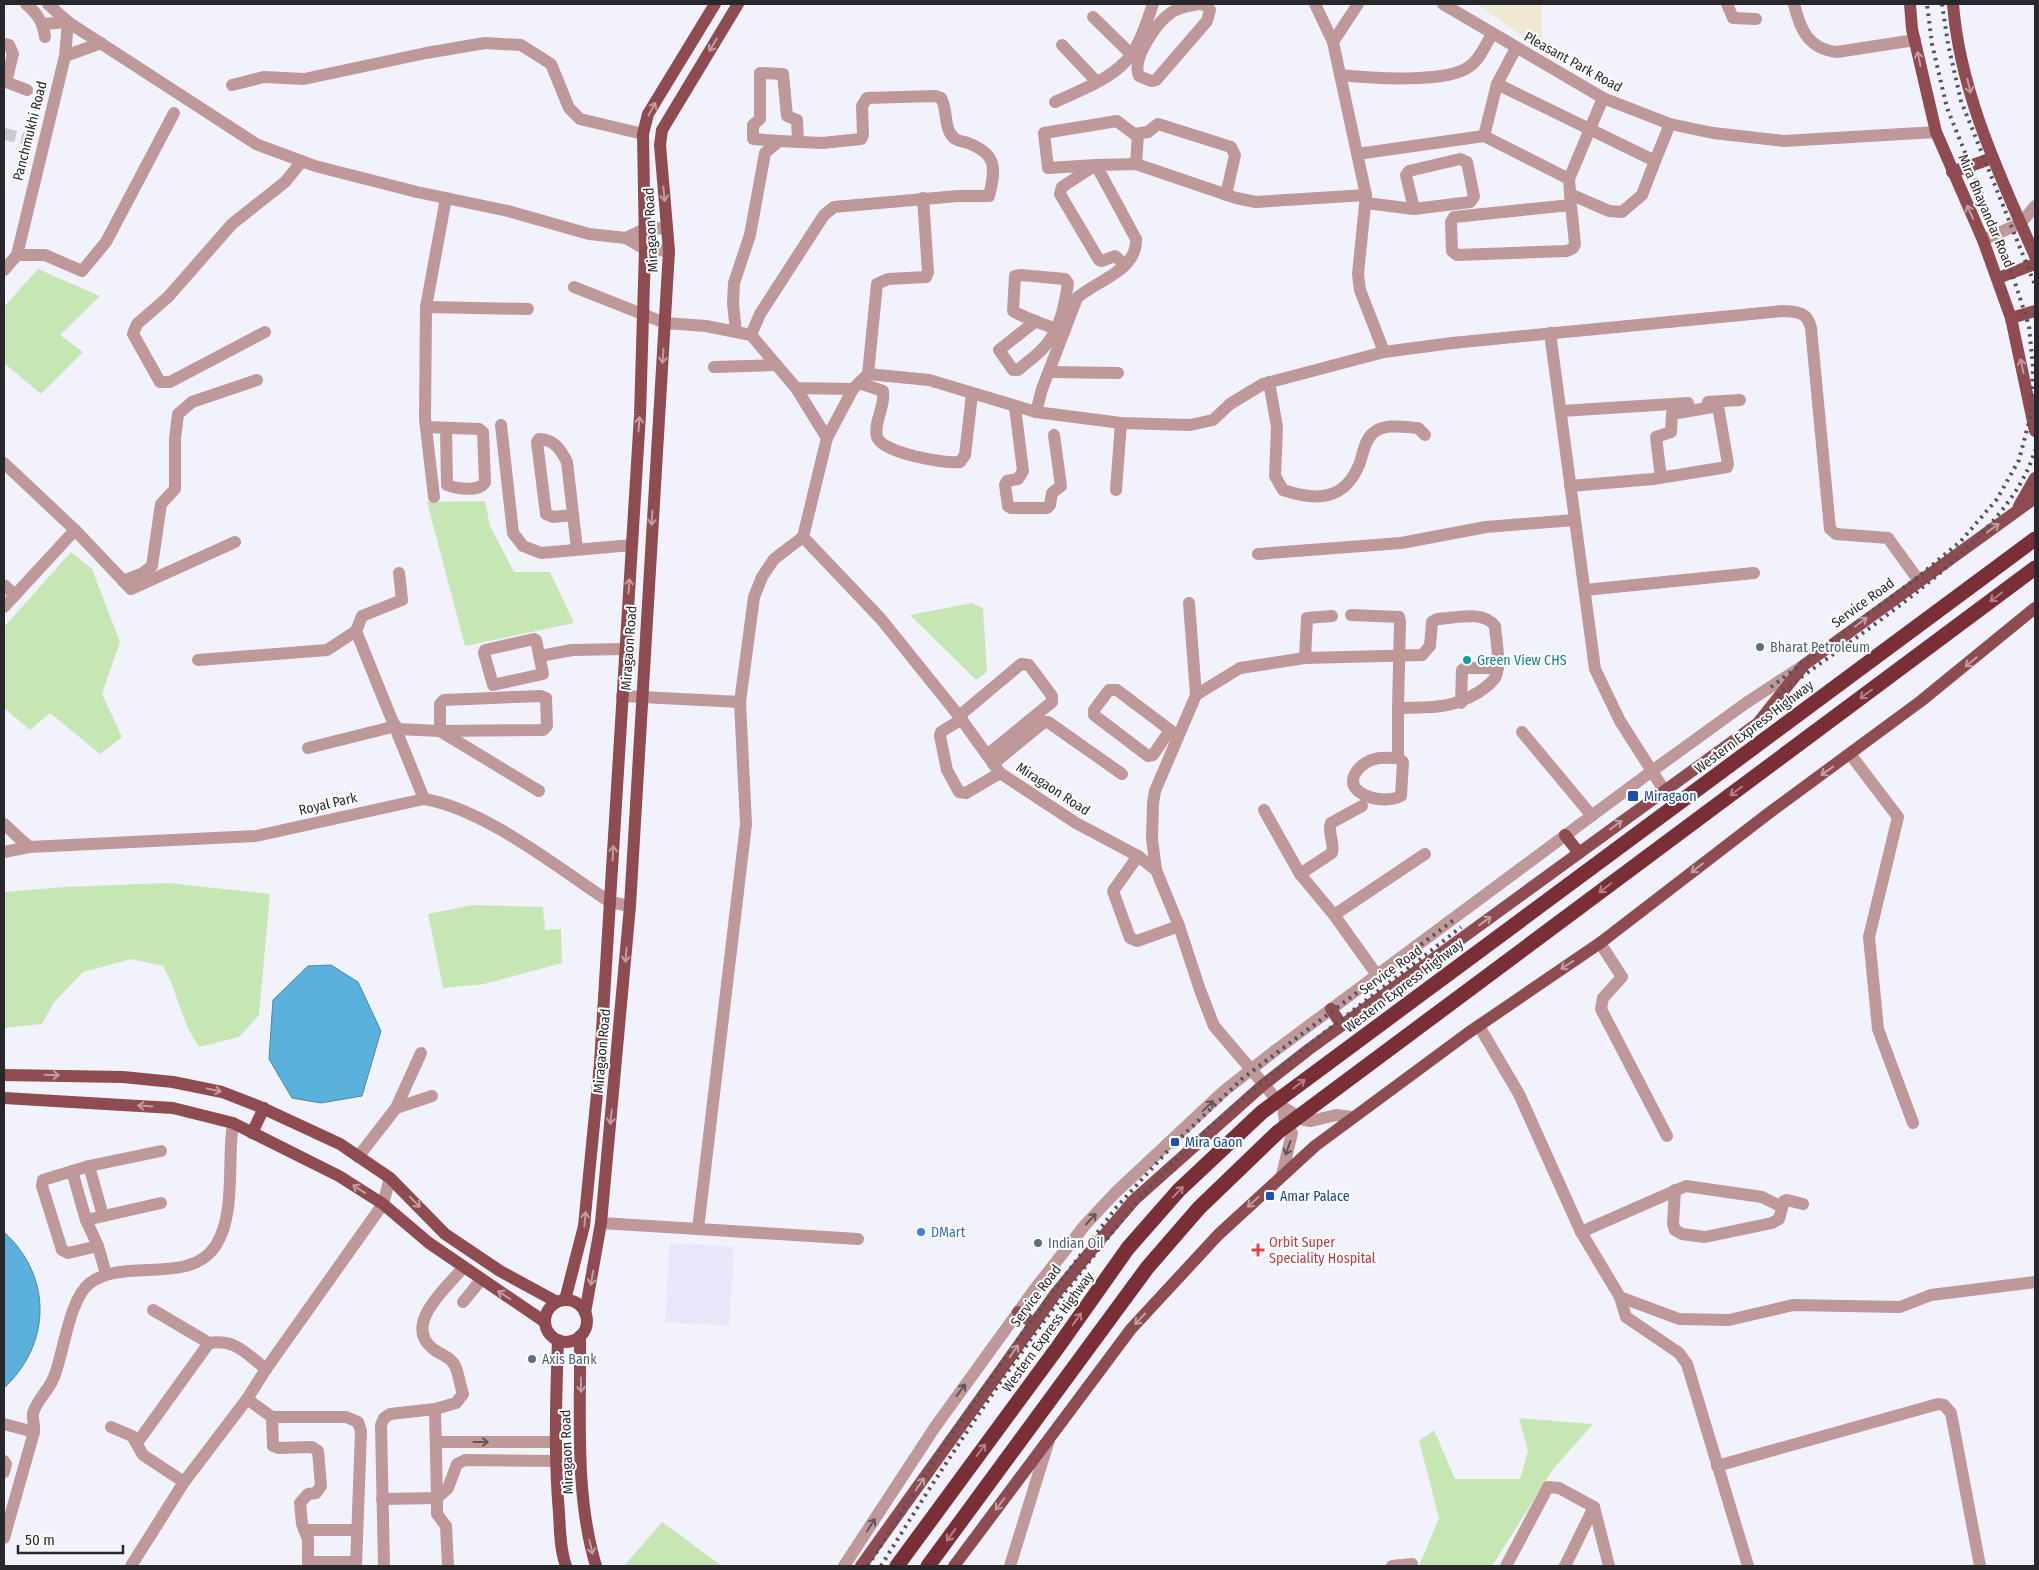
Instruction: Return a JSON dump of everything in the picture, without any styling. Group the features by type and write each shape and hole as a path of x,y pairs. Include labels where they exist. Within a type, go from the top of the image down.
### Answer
{"highway":[{"name":"Western Express Highway","path":"897,1566 1058,1347 1128,1248 1179,1190 1262,1112 2035,539"},
{"path":"928,1566 1147,1268 1198,1208 1278,1132 2035,568"}],"main road":[{"name":"Miragaon Road","path":"561,1301 584,1226 600,1063 632,545 644,314 643,134 648,114 715,4"},
{"name":"Miragaon Road","path":"585,1313 601,1223 630,906 669,251 660,145 662,130 738,4"},
{"name":"Mira Bhayandar Road","path":"1910,4 1915,40 1936,132 1998,278 2011,318 2035,431"},
{"name":"Mira Bhayandar Road","path":"1953,4 1955,24 1970,93 1993,158 2035,256"},
{"path":"1952,172 1993,158"},
{"path":"1998,278 2035,264"},
{"path":"2011,318 2035,311"},
{"path":"2015,512 2035,478"},
{"name":"Service Road","path":"861,1566 1056,1293 1134,1200 1263,1085 1341,1024 1758,723 1804,664 2035,498"},
{"path":"954,1566 1131,1329 1218,1235 1282,1175 1352,1117 1479,1026 1600,943 1754,824 1921,701 2035,608"},
{"path":"1565,836 1579,852"},
{"path":"1331,1009 1341,1024"},
{"path":"4,1075 123,1077 173,1082 222,1092 264,1108 340,1144 390,1178 445,1234 500,1272 561,1301 574,1301 585,1313 587,1322 580,1336 566,1342 558,1340 547,1330 545,1322 550,1307 561,1301"},
{"path":"4,1098 173,1108 233,1123 339,1176 383,1204 429,1244 545,1322"},
{"path":"252,1133 264,1108"},
{"path":"1018,1312 1034,1324"},
{"name":"Miragaon Road","path":"580,1336 582,1487 587,1530 596,1566"},
{"name":"Miragaon Road","path":"558,1340 556,1442 561,1536 566,1566"}],"street":[{"path":"26,4 43,24 45,37"},
{"path":"48,4 68,22 256,144 315,166 508,211 589,234 626,238 645,249 669,251"},
{"path":"1055,102 1110,75 1126,61 1142,35 1153,4"},
{"path":"1315,4 1333,42 1366,199 1358,274 1360,290 1384,352"},
{"path":"1333,42 1358,4"},
{"name":"Pleasant Park Road","path":"1443,4 1604,98 1670,124 1713,133 1784,141 1936,132"},
{"path":"1727,4 1733,18 1756,19"},
{"path":"1794,4 1799,25 1806,38 1828,51 1837,52 1915,40"},
{"path":"1206,5 1210,15 1207,21 1156,80 1151,81 1139,76 1136,66 1139,59 1150,37 1166,17 1182,8 1206,5"},
{"path":"1093,17 1131,54"},
{"path":"43,24 68,22"},
{"name":"Panchmukhi Road","path":"4,270 16,255 39,142 65,56 68,22"},
{"path":"1340,75 1389,80 1454,72 1470,66 1492,34"},
{"path":"65,56 101,43"},
{"path":"232,85 264,78 304,79 485,43 521,45 551,64 569,108 580,119 643,134"},
{"path":"4,44 9,46 13,54 6,82 27,90"},
{"path":"1062,45 1096,82"},
{"path":"1484,136 1497,84 1516,48"},
{"path":"751,335 760,314 828,211 834,207 923,198 988,196 990,193 991,156 985,150 954,139 949,130 941,98 935,96 867,98 862,106 863,135 861,139 822,143 798,142 779,141 753,139 753,125 760,119 760,73 783,74 787,116 797,120 798,142"},
{"path":"1497,84 1590,131 1655,161"},
{"path":"1604,98 1569,179 1571,199 1575,244 1573,248 1567,251 1457,255 1452,251 1451,222 1454,217 1571,199 1609,211 1622,212 1642,195 1670,124"},
{"path":"16,255 45,255 82,271 106,242 174,113"},
{"path":"1226,195 1235,155 1231,147 1158,124 1148,132 1138,134 1129,131 1117,121 1044,133 1048,168 1136,164 1226,195 1256,202 1366,199 1414,209 1470,202 1474,200 1467,162 1460,158 1409,171 1406,175 1414,209"},
{"path":"1136,164 1138,134"},
{"path":"1357,154 1484,136 1569,179"},
{"path":"736,332 733,303 734,282 750,235 765,153 779,141"},
{"path":"265,332 170,382 162,384 133,334 137,324 168,297 232,224 285,182 302,161"},
{"path":"1036,321 998,350 1013,370 1018,370 1045,347 1060,330 1077,298 1115,274 1125,265 1134,252 1136,239 1096,165"},
{"path":"1096,165 1062,186 1060,194 1099,260 1102,261 1115,256 1125,265"},
{"path":"434,497 426,427 426,307 446,198"},
{"path":"698,1230 746,824 740,702 754,597 762,577 774,559 803,537 827,438 856,386 868,374 877,284 888,279 924,278 928,272 923,198"},
{"path":"1983,240 2021,223 2035,206"},
{"path":"626,238 645,229 667,228"},
{"path":"1036,412 1060,330 1068,279 1015,276 1012,309 1060,330"},
{"path":"574,287 665,323 706,326 751,335 796,388 827,438"},
{"path":"426,307 528,309"},
{"path":"868,374 929,380 1036,412 1121,423 1190,425 1213,420 1243,394 1269,382 1384,352 1550,333 1783,310 1804,314 1811,328 1830,529 1836,534 1888,538 1919,581"},
{"path":"1550,333 1595,668 1620,721 1664,790"},
{"path":"714,367 776,365"},
{"path":"1049,372 1118,373"},
{"path":"123,581 143,573 152,566 161,504 175,489 175,439 178,414 192,402 256,380"},
{"path":"1269,382 1277,427 1275,476 1283,490 1304,497 1338,493 1350,482 1373,433 1399,426 1418,428 1425,436"},
{"path":"796,388 856,386 883,391 877,434 881,443 911,456 952,463 960,462 965,455 972,394"},
{"path":"1561,411 1740,400"},
{"path":"1570,486 1661,478 1727,467 1718,406 1672,414 1671,432 1656,437 1661,478"},
{"path":"1015,407 1023,471 1018,479 1007,481 1005,484 1008,506 1011,508 1047,508 1050,505 1052,493 1059,488 1062,482 1054,434"},
{"path":"1116,490 1121,423"},
{"path":"501,425 513,533 516,539 532,551 542,553 632,545"},
{"path":"426,427 479,429 483,432 484,485 479,488 448,485 446,428"},
{"path":"572,515 553,517 546,514 537,442 539,439 550,441 561,450 567,462 576,549"},
{"path":"4,463 75,530 130,589 136,589 235,542"},
{"path":"1258,554 1401,543 1486,527 1575,520"},
{"path":"4,607 75,530"},
{"name":"Miragaon Road","path":"803,537 881,619 994,764 1076,823 1138,856 1156,870 1179,926 1214,1026 1283,1107"},
{"path":"198,660 327,650 356,631 362,616 402,600 399,573"},
{"path":"1585,590 1754,573"},
{"path":"4,585 15,595"},
{"path":"1190,603 1196,695"},
{"path":"1351,615 1399,617 1398,758"},
{"path":"1306,658 1306,618 1332,616"},
{"path":"1156,870 1152,839 1153,804 1174,733 1196,695 1240,668 1306,658 1399,657 1422,654 1430,646 1432,622 1437,619 1485,617 1495,626 1498,668 1495,678 1483,689 1461,703 1447,707 1398,708"},
{"path":"356,631 424,799"},
{"path":"534,639 536,640 540,656 543,671 541,676 496,685 491,683 484,653 487,649 534,639"},
{"path":"540,656 572,650 625,649"},
{"path":"1021,664 1029,666 1052,696 1052,702 966,792 959,792 947,770 940,736 941,732 960,718 1021,664"},
{"path":"844,1566 935,1427 1018,1312 1085,1225 1224,1091 1331,1009 1652,771 1804,664"},
{"path":"1461,703 1462,670 1465,668 1498,668"},
{"path":"1112,689 1174,733 1153,755 1148,756 1094,715 1094,710 1108,690 1112,689"},
{"path":"308,748 396,728 440,731 543,730 547,726 546,698 541,696 444,700 440,704 440,731"},
{"path":"622,696 740,702"},
{"path":"994,764 1044,722 1048,722 1122,774"},
{"path":"440,731 539,791"},
{"path":"1522,732 1592,816"},
{"path":"1850,754 1898,817 1869,937 1878,1029 1913,1123"},
{"name":"Royal Park","path":"4,852 29,847 256,836 424,799 441,802 467,812 494,827 610,902 630,906"},
{"path":"1300,874 1332,854 1334,849 1329,830 1331,823 1362,806"},
{"path":"1264,810 1300,874 1334,915 1377,975"},
{"path":"4,824 29,847"},
{"path":"1334,915 1424,854"},
{"path":"1138,856 1113,891 1130,938 1137,941 1179,926"},
{"path":"1600,943 1622,977 1603,998 1601,1008 1667,1136"},
{"path":"1479,1026 1518,1094 1581,1232 1620,1297 1626,1316 1679,1353 1687,1364 1748,1566"},
{"path":"358,1157 396,1108 421,1053"},
{"path":"396,1108 432,1096"},
{"path":"1283,1107 1304,1120 1311,1121 1336,1115 1352,1117"},
{"path":"1282,1175 1292,1133 1285,1121 1283,1107"},
{"path":"5,1530 34,1432 32,1415 35,1407 51,1385 81,1292 106,1274 185,1266 202,1260 216,1246 224,1228 228,1207 233,1123"},
{"path":"98,1246 68,1253 62,1250 42,1183 45,1178 89,1166 161,1151"},
{"path":"89,1166 103,1216"},
{"path":"72,1171 86,1220 98,1246 106,1274"},
{"path":"131,1566 184,1482 247,1399 266,1369 383,1204 390,1178"},
{"path":"1581,1232 1675,1190 1691,1186 1762,1198 1782,1207"},
{"path":"1675,1190 1673,1224 1675,1230 1696,1237 1772,1223 1779,1219 1782,1207 1787,1200 1803,1204"},
{"path":"86,1220 161,1203"},
{"path":"601,1223 858,1239"},
{"path":"384,1566 381,1425 384,1418 390,1414 435,1409 456,1403 463,1394 456,1367 450,1359 433,1348 425,1340 423,1322 428,1310 463,1268"},
{"path":"463,1302 481,1280"},
{"path":"1620,1297 1679,1319 1729,1320 1793,1305 1900,1307 1931,1295 2035,1282"},
{"path":"153,1310 209,1343 224,1341 233,1344 266,1369"},
{"path":"137,1443 209,1343"},
{"path":"247,1399 272,1418 346,1416 358,1422 360,1431 356,1564 308,1564 308,1539 304,1530 300,1503 308,1494 316,1493 321,1486 318,1451 312,1447 278,1448 273,1446 272,1418"},
{"path":"1717,1466 1938,1404 1944,1405 1951,1413 1980,1566"},
{"path":"435,1409 438,1514 446,1526 448,1566"},
{"path":"4,1424 34,1432"},
{"path":"111,1427 132,1436 143,1455 184,1482"},
{"path":"1010,1566 1051,1435"},
{"path":"436,1442 556,1442"},
{"path":"382,1499 438,1498 448,1488 456,1464 465,1460 557,1461"},
{"path":"4,1461 6,1464 4,1472"},
{"path":"1506,1566 1548,1487 1559,1488 1594,1507 1609,1566"},
{"path":"1566,1566 1594,1507"},
{"path":"304,1530 357,1530"},
{"path":"1392,1566 1412,1564"}],"shaded area":[{"path":"1477,4 1542,4 1542,50"},
{"path":"670,1243 734,1247 729,1326 665,1322"}],"green space":[{"path":"38,269 100,296 60,335 83,352 41,394 4,363 4,307"},
{"path":"485,501 490,526 514,572 550,572 574,623 465,646 427,502"},
{"path":"71,552 92,569 120,642 102,694 122,737 100,754 50,713 30,730 4,708 4,627"},
{"path":"972,603 983,608 987,672 976,680 910,615"},
{"path":"168,883 270,894 259,1015 239,1037 199,1047 183,1017 173,987 163,966 131,959 83,972 54,1002 42,1024 4,1028 4,892 64,887"},
{"path":"472,905 543,907 545,930 561,929 562,963 484,984 443,988 428,914"},
{"path":"1519,1418 1593,1424 1554,1468 1492,1566 1419,1566 1439,1518 1419,1441 1434,1430 1455,1479 1520,1479 1528,1451"},
{"path":"662,1522 722,1566 624,1566"}],"water":[{"path":"331,965 358,982 381,1031 362,1096 321,1103 292,1098 269,1059 273,1000 308,966"},
{"path":"4,1232 20,1250 31,1269 38,1290 40,1310 38,1331 31,1351 20,1371 4,1388"}],"tunnel":[{"path":"4,134 35,141"}],"railway":[{"path":"1771,687 1918,577 1961,541 1997,499 2019,460 2031,414 2033,367 2029,326 2004,249 1947,108 1932,44 1927,4"},
{"path":"1942,4 1948,44 1961,101 2035,285"},
{"path":"1777,695 1885,617 1925,586 1962,553 1994,519 2020,485 2035,450"},
{"path":"868,1566 941,1450 1026,1328 1115,1209 1174,1144 1242,1079 1455,919"},
{"path":"881,1566 945,1465 1012,1366 1089,1261 1151,1186 1186,1150 1252,1091 1461,927"}],"place":[{"name":"Bharat Petroleum","path":"1760,647"},
{"name":"Green View CHS","path":"1467,660"},
{"name":"Miragaon","path":"1633,796"},
{"name":"Mira Gaon","path":"1175,1142"},
{"name":"Amar Palace","path":"1270,1196"},
{"name":"DMart","path":"921,1232"},
{"name":"Indian Oil","path":"1038,1243"},
{"name":"Orbit Super Speciality Hospital","path":"1258,1250"},
{"name":"Axis Bank","path":"532,1359"}]}
